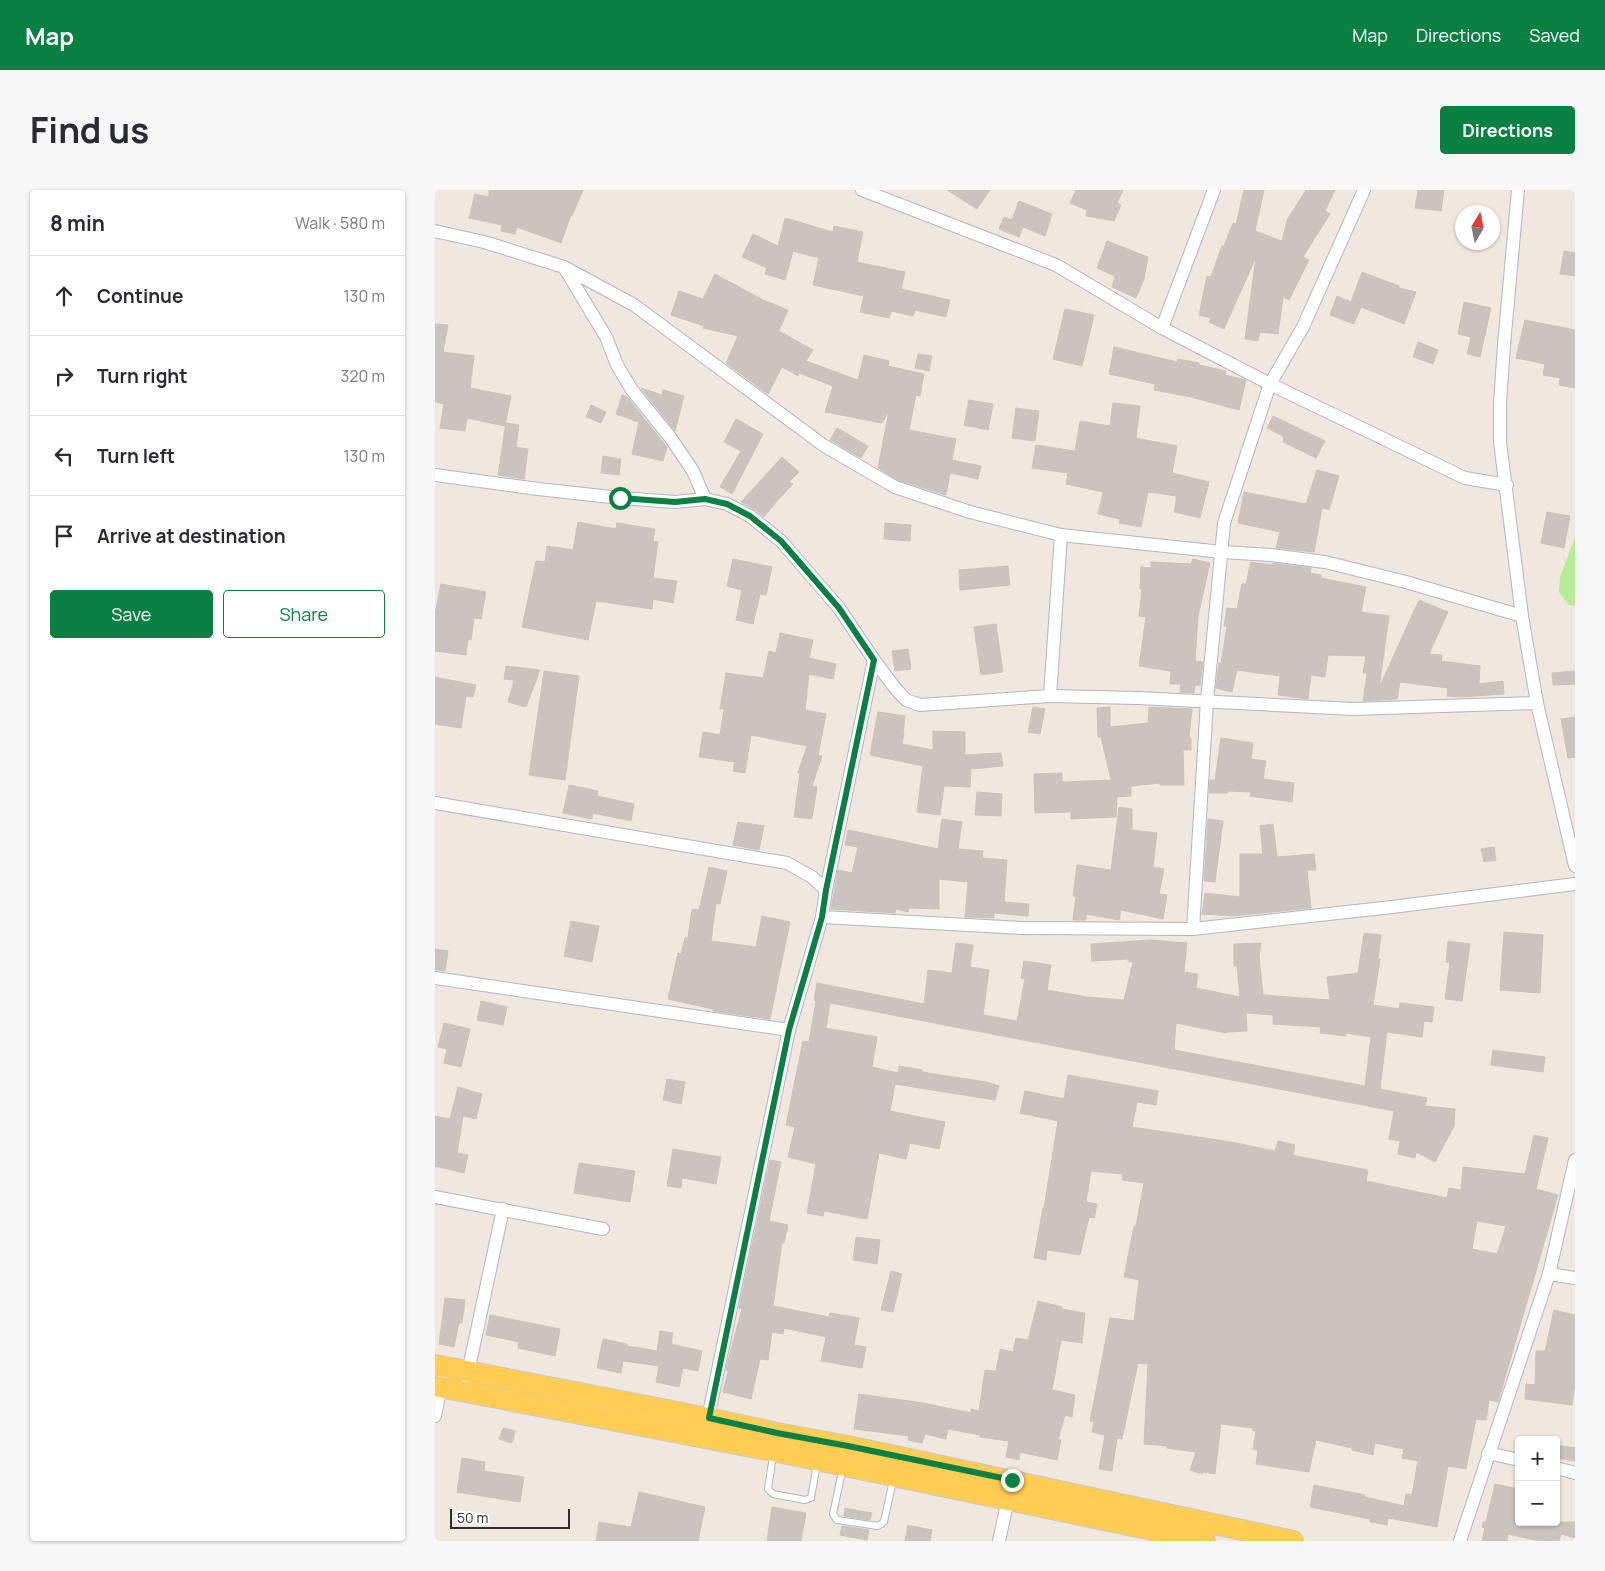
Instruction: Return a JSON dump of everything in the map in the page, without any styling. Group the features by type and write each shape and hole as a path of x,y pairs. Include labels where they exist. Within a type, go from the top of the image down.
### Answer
{"main road":[{"path":"440,1366 709,1418 775,1442 817,1460 1205,1541"},
{"path":"438,1387 775,1442 848,1446 1293,1541"}],"street":[{"path":"862,190 1056,265 1162,328 1270,384 1465,478 1507,485"},
{"path":"1162,328 1214,190"},
{"path":"1193,929 1207,701 1224,523 1270,384 1303,327 1364,190"},
{"path":"1518,190 1503,345 1500,442 1507,485 1522,616 1537,704 1575,866"},
{"path":"435,231 484,242 564,267 634,305 823,445 895,487 970,512 1061,535 1325,562 1406,582 1522,616"},
{"path":"564,267 606,337 632,390 670,436 693,471 705,499"},
{"path":"435,475 620,498 675,502 705,499 727,504 750,516 781,541 839,608 874,660 906,700 920,705 1050,696 1138,698 1353,709 1537,704"},
{"path":"1050,696 1061,535"},
{"path":"709,1418 789,1030 822,917 874,660"},
{"path":"435,803 787,864 812,877 826,890"},
{"path":"822,917 1022,928 1193,929 1575,884"},
{"path":"435,978 789,1030"},
{"path":"1460,1541 1549,1274 1575,1160"},
{"path":"435,1197 603,1229"},
{"path":"463,1392 503,1209"},
{"path":"1549,1274 1575,1278"},
{"path":"435,1416 440,1366"},
{"path":"1489,1453 1515,1459"},
{"path":"1560,1469 1575,1473"},
{"path":"999,1541 1012,1480"}],"lane":[{"path":"775,1442 768,1488 773,1494 805,1500 811,1498 817,1460"},
{"path":"843,1466 833,1514 837,1520 879,1526 884,1522 894,1476"}],"green space":[{"path":"1575,537 1575,606 1569,605 1559,592 1560,577"}],"building":[{"path":"489,190 583,190 561,243 517,227 515,234 501,231 502,225 469,218 475,194 489,197"},
{"path":"947,190 990,190 977,209"},
{"path":"1076,190 1123,190 1117,203 1121,205 1114,221 1086,216 1087,210 1070,203"},
{"path":"1244,190 1264,190 1255,231 1282,241 1287,220 1306,190 1335,190 1325,211 1330,214 1303,257 1309,260 1289,300 1283,297 1278,334 1260,332 1258,341 1245,339 1256,257 1224,329 1209,322 1211,318 1199,315 1207,276 1211,277 1222,246 1224,246 1233,223 1236,224"},
{"path":"1418,190 1444,190 1441,211 1415,208"},
{"path":"1019,201 1052,214 1045,236 1023,227 1019,237 999,229 1004,217 1012,220"},
{"path":"785,218 833,232 834,226 863,232 857,262 905,272 901,289 950,300 946,317 915,310 913,316 891,311 889,318 860,312 864,296 813,285 819,258 793,251 785,280 765,274 767,268 742,257 753,234 778,246"},
{"path":"1107,241 1148,257 1144,279 1136,298 1112,287 1115,276 1097,268"},
{"path":"1564,251 1575,253 1575,276 1560,274"},
{"path":"1362,272 1399,286 1399,288 1416,292 1404,324 1361,307 1354,324 1330,315 1337,296 1351,302"},
{"path":"715,274 763,300 788,310 779,331 813,350 806,361 858,380 864,355 889,361 888,366 924,374 920,396 916,395 909,430 956,439 952,460 981,466 978,479 950,473 946,495 898,480 878,468 889,411 882,423 825,412 833,386 799,373 798,376 782,367 768,394 726,363 738,336 703,328 704,326 671,315 679,291 703,299"},
{"path":"1464,302 1491,308 1480,357 1467,354 1471,337 1458,334"},
{"path":"1065,309 1094,315 1082,366 1053,359"},
{"path":"1525,320 1575,330 1575,388 1559,385 1560,378 1543,375 1545,364 1516,358"},
{"path":"435,324 448,325 443,352 474,356 470,388 511,396 505,426 467,418 465,431 440,428 444,404 435,402"},
{"path":"1418,342 1438,350 1433,364 1413,357"},
{"path":"1114,347 1177,362 1178,359 1199,363 1199,365 1226,371 1225,375 1246,380 1239,410 1191,397 1154,390 1155,384 1109,374"},
{"path":"918,354 932,356 929,371 915,368"},
{"path":"641,388 662,395 663,390 684,396 675,431"},
{"path":"622,395 627,397 667,447 663,461 632,454 639,422 616,414"},
{"path":"969,400 993,404 988,430 964,425"},
{"path":"1113,403 1140,406 1136,438 1177,446 1172,473 1209,482 1200,518 1174,512 1177,496 1148,492 1141,527 1119,523 1120,519 1098,514 1103,492 1066,484 1068,473 1032,468 1036,445 1075,451 1080,421 1110,426"},
{"path":"591,405 606,412 601,423 586,417"},
{"path":"1016,408 1039,411 1035,441 1012,438"},
{"path":"1273,416 1325,441 1316,458 1283,442 1284,437 1267,428"},
{"path":"736,419 763,434 732,494 720,487 741,451 724,442"},
{"path":"506,423 519,425 516,447 528,449 524,479 498,475"},
{"path":"837,428 868,446 861,458 830,440"},
{"path":"603,456 621,459 619,475 601,473"},
{"path":"782,457 799,472 789,482 793,484 764,517 741,502"},
{"path":"1317,470 1339,476 1329,510 1322,508 1314,552 1276,548 1280,532 1238,523 1244,492 1306,504"},
{"path":"1547,512 1570,516 1564,548 1541,543"},
{"path":"578,522 616,529 617,523 655,529 653,541 658,542 653,578 677,581 673,603 653,599 652,609 596,601 588,640 522,627 536,561 545,562 547,546 573,550"},
{"path":"885,523 911,525 910,541 884,539"},
{"path":"733,559 772,567 766,595 760,594 753,624 736,620 742,590 727,586"},
{"path":"1193,559 1210,563 1198,616 1195,661 1203,662 1200,686 1195,685 1194,693 1180,692 1181,684 1170,684 1171,671 1139,666 1146,617 1139,616 1142,589 1140,589 1141,567 1151,568 1151,562 1191,564"},
{"path":"1251,562 1311,568 1310,573 1321,575 1321,578 1366,587 1361,612 1389,616 1379,688 1419,600 1448,612 1429,654 1442,655 1441,661 1480,666 1479,684 1503,681 1504,694 1447,696 1448,688 1400,682 1397,699 1363,701 1367,673 1363,673 1366,656 1328,655 1325,677 1311,675 1308,699 1278,695 1280,676 1237,670 1232,692 1216,688 1227,626 1224,626 1227,608 1237,609 1242,584 1246,584"},
{"path":"1008,566 1010,585 960,590 959,570"},
{"path":"441,584 486,592 481,619 474,618 471,640 468,639 466,655 435,651 435,614"},
{"path":"996,624 1003,672 981,675 974,627"},
{"path":"780,633 813,640 809,658 836,664 833,679 809,674 805,710 826,714 818,755 822,756 812,786 817,787 812,819 794,817 800,773 798,773 807,746 751,735 745,773 733,771 735,762 699,757 703,732 720,735 724,709 720,709 726,673 763,678 769,651 776,653"},
{"path":"908,649 911,669 895,671 892,651"},
{"path":"506,666 540,670 526,707 508,702 514,680 504,679"},
{"path":"544,671 579,676 565,780 529,775"},
{"path":"1575,671 1575,684 1553,685 1552,673"},
{"path":"435,677 476,685 473,697 466,696 461,728 435,724"},
{"path":"1033,707 1045,709 1040,734 1028,732"},
{"path":"1110,707 1110,727 1148,723 1149,707 1192,709 1189,738 1191,738 1191,750 1183,750 1184,785 1160,785 1160,783 1131,786 1131,796 1117,797 1116,817 1071,819 1071,812 1035,813 1034,774 1062,773 1062,782 1111,780 1101,737 1098,737 1097,708"},
{"path":"878,712 905,716 902,744 933,750 933,731 965,732 965,755 1001,753 1003,766 971,769 970,787 944,786 940,815 917,812 923,766 870,755"},
{"path":"1575,717 1575,757 1568,758 1561,719"},
{"path":"1221,738 1253,743 1251,759 1266,761 1263,779 1294,783 1292,802 1250,796 1251,792 1228,791 1227,793 1209,793 1210,780 1215,780"},
{"path":"569,785 598,791 597,796 634,804 631,821 593,813 592,819 563,813"},
{"path":"977,792 1002,794 1001,816 975,815"},
{"path":"1119,807 1132,809 1132,830 1157,833 1153,867 1164,869 1159,894 1167,895 1163,919 1121,910 1119,920 1086,914 1086,920 1073,920 1076,896 1073,896 1077,865 1111,870"},
{"path":"942,819 962,822 958,849 983,851 982,858 1007,860 1004,902 1029,904 1028,916 994,913 994,918 965,917 968,882 939,879 939,909 909,908 908,912 896,909 895,913 831,909 838,870 852,873 858,847 845,845 848,830 938,849"},
{"path":"1208,819 1223,821 1215,882 1204,881"},
{"path":"738,822 764,826 759,850 733,845"},
{"path":"1273,824 1277,857 1314,854 1316,870 1307,870 1311,908 1232,916 1202,914 1205,893 1240,897 1240,854 1263,854 1260,826"},
{"path":"1494,847 1496,860 1484,862 1481,849"},
{"path":"709,867 727,871 720,904 716,903 711,941 756,947 762,916 790,922 770,1019 713,1011 713,1009 668,999 678,953 681,954 685,938 688,938 692,909 699,910"},
{"path":"571,921 599,926 592,962 564,956"},
{"path":"1504,932 1543,935 1540,993 1500,990"},
{"path":"1364,933 1381,935 1378,959 1380,959 1373,1005 1399,1009 1400,1003 1434,1007 1432,1022 1424,1021 1422,1037 1387,1032 1380,1089 1427,1098 1425,1106 1455,1109 1454,1126 1435,1162 1416,1152 1415,1158 1398,1154 1400,1141 1389,1139 1394,1111 830,1003 826,1028 877,1037 872,1067 898,1073 899,1066 999,1086 995,1100 895,1084 890,1111 945,1122 939,1149 910,1143 906,1159 879,1153 867,1219 824,1211 823,1216 807,1213 816,1164 788,1157 795,1127 786,1125 803,1041 809,1042 817,983 924,1004 928,970 952,973 956,943 973,945 970,967 989,970 983,1015 1017,1021 1025,979 1021,978 1024,961 1051,965 1047,990 1087,997 1124,1000 1133,962 1128,961 1128,959 1092,961 1091,944 1151,940 1187,943 1184,972 1198,974 1196,988 1240,997 1237,966 1234,966 1234,944 1261,943 1259,956 1263,995 1330,1000 1327,977 1358,973","holes":["1246,1013 1273,1015 1273,1024 1321,1027 1320,1033 1346,1036 1346,1033 1371,1037 1365,1086 1174,1050 1176,1023 1226,1033 1247,1031"]},
{"path":"1448,941 1470,944 1462,1001 1445,999 1450,962 1446,962"},
{"path":"435,949 448,951 445,971 435,970"},
{"path":"481,1001 507,1007 503,1025 477,1020"},
{"path":"444,1023 470,1029 461,1067 444,1063 447,1049 438,1047"},
{"path":"1493,1050 1545,1057 1543,1072 1491,1065"},
{"path":"1068,1075 1158,1091 1156,1105 1137,1102 1132,1127 1231,1142 1275,1151 1278,1141 1295,1145 1293,1154 1296,1156 1368,1170 1366,1181 1447,1198 1449,1188 1461,1190 1463,1167 1525,1174 1534,1135 1548,1138 1536,1189 1558,1195 1498,1402 1489,1400 1486,1420 1476,1419 1466,1469 1448,1466 1437,1527 1388,1518 1387,1525 1370,1522 1370,1519 1310,1507 1314,1485 1365,1495 1365,1497 1404,1506 1406,1494 1412,1495 1418,1461 1402,1458 1404,1449 1375,1443 1373,1455 1316,1440 1309,1472 1256,1464 1258,1450 1253,1449 1256,1431 1253,1431 1253,1428 1221,1424 1215,1474 1203,1472 1202,1474 1190,1470 1196,1452 1167,1448 1167,1446 1144,1444 1148,1364 1138,1363 1122,1439 1117,1438 1112,1471 1099,1469 1105,1435 1092,1432 1094,1422 1090,1421 1110,1318 1134,1321 1139,1280 1124,1277 1144,1183 1122,1180 1123,1174 1091,1171 1086,1202 1097,1204 1094,1218 1089,1217 1080,1255 1047,1250 1046,1260 1034,1258 1058,1121 1020,1113 1025,1091 1064,1099","holes":["1477,1221 1506,1226 1497,1254 1472,1249"]},
{"path":"667,1079 685,1082 681,1104 663,1100"},
{"path":"458,1087 482,1094 476,1119 463,1116 457,1153 468,1155 464,1173 435,1166 435,1116 450,1119"},
{"path":"673,1149 721,1157 716,1184 682,1178 681,1188 667,1186"},
{"path":"770,1160 781,1162 769,1221 788,1225 784,1243 782,1243 773,1306 829,1317 830,1313 859,1318 854,1345 866,1347 862,1368 821,1361 826,1337 784,1328 783,1334 772,1332 768,1360 760,1359 751,1399 723,1392 728,1371 726,1370 742,1309 739,1308"},
{"path":"579,1163 635,1171 630,1202 574,1193"},
{"path":"856,1237 880,1240 877,1264 853,1260"},
{"path":"891,1271 902,1274 893,1312 881,1310"},
{"path":"445,1298 465,1300 462,1323 459,1322 454,1347 439,1344"},
{"path":"1038,1301 1062,1307 1061,1309 1085,1313 1082,1343 1061,1340 1052,1390 1075,1395 1072,1417 1065,1415 1058,1440 1061,1440 1057,1460 1020,1452 1019,1460 1006,1457 1009,1441 980,1437 980,1435 948,1429 946,1439 925,1434 922,1443 908,1440 909,1436 854,1429 859,1394 923,1403 971,1413 971,1409 979,1411 985,1370 996,1371 1000,1349 1013,1352 1016,1338 1028,1340"},
{"path":"1554,1310 1575,1315 1575,1384 1572,1405 1525,1399 1526,1384 1535,1385 1536,1351 1545,1351"},
{"path":"490,1315 560,1329 555,1356 518,1348 519,1342 486,1335"},
{"path":"660,1331 673,1333 671,1344 702,1351 698,1371 683,1368 679,1387 656,1382 659,1366 623,1361 621,1373 597,1368 603,1339 627,1344 627,1346 657,1351"},
{"path":"503,1428 515,1431 512,1443 499,1439"},
{"path":"1560,1446 1575,1448 1575,1461 1560,1459"},
{"path":"462,1458 485,1462 484,1471 524,1477 520,1502 457,1492"},
{"path":"1495,1484 1515,1488 1515,1526 1560,1526 1560,1522 1575,1522 1575,1538 1561,1534 1559,1541 1540,1541 1508,1534 1507,1541 1482,1541 1485,1528 1482,1527 1483,1522 1486,1522"},
{"path":"639,1492 705,1507 698,1541 596,1541 599,1522 631,1527"},
{"path":"772,1507 806,1513 801,1541 767,1541"},
{"path":"845,1508 872,1513 870,1520 844,1516"},
{"path":"908,1525 932,1530 930,1541 905,1541"},
{"path":"842,1526 869,1530 867,1540 840,1535"}],"route":[{"path":"620,498 675,502 705,499 727,504 750,516 781,541 839,608 874,660 822,917 789,1030 709,1418 1012,1480"}]}
